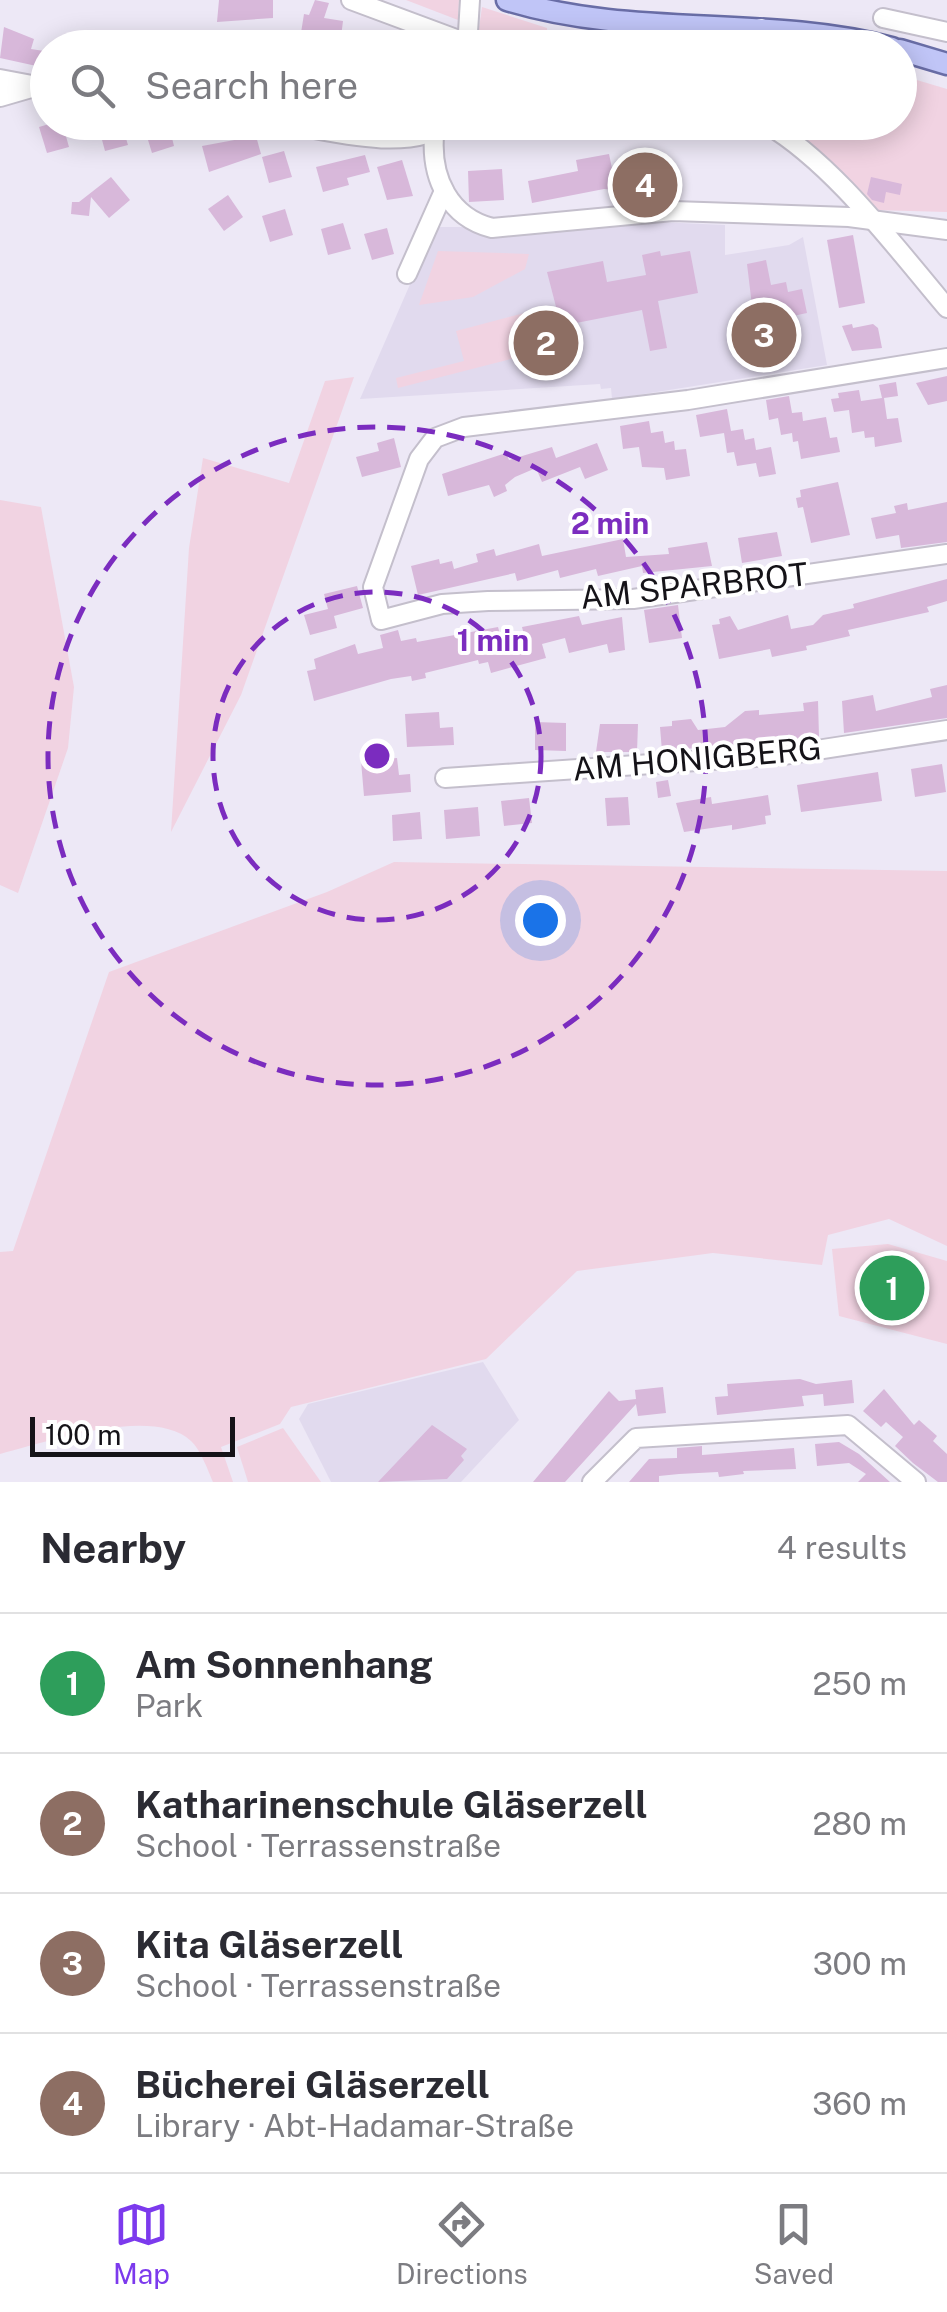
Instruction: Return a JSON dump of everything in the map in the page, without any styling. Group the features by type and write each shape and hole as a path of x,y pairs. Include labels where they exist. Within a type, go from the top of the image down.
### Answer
{"main road":[{"path":"507,0 570,16 774,30"},
{"path":"917,55 947,64"}],"street":[{"path":"351,0 428,30"},
{"path":"883,18 947,32"},
{"path":"675,26 682,30"},
{"path":"0,79 30,85"},
{"path":"0,98 30,90"},
{"path":"434,140 434,160 444,191 462,216 492,228 673,210 869,219 947,230"},
{"path":"787,140 810,157 869,219 947,308"},
{"path":"406,274 444,191"},
{"name":"AM SPARBROT","path":"947,358 688,400 464,427 436,438 419,459 372,587 381,620 442,604 633,599 947,554"},
{"name":"AM HONIGBERG","path":"446,778 784,755 947,730"},
{"path":"592,1482 636,1438 848,1425 916,1482"}],"shaded area":[{"path":"406,0 459,0 458,20"},
{"path":"482,7 547,28 547,30 479,30"},
{"path":"917,80 947,89 947,212 873,210 796,140 917,140"},
{"path":"634,221 725,225 725,255 789,245 803,237 827,365 612,399 611,388 601,389 600,384 360,399 435,227 464,227 496,236"},
{"path":"438,251 529,254 525,269 473,297 419,305"},
{"path":"536,310 543,340 563,336 565,345 398,388 396,378 464,361 456,331"},
{"path":"354,377 241,695 171,832 189,548 203,458 289,483 325,381"},
{"path":"0,500 41,507 74,687 68,748 18,893 0,885"},
{"path":"394,862 947,871 947,1246 889,1219 828,1235 822,1265 713,1253 577,1271 486,1359 291,1407 280,1424 221,1447 233,1482 213,1482 191,1441 173,1431 151,1426 97,1430 0,1454 0,1252 13,1251 109,972 327,892"},
{"path":"888,1244 947,1261 947,1344 839,1316 832,1249"},
{"path":"483,1362 519,1420 461,1482 331,1482 299,1419 308,1404"},
{"path":"283,1428 321,1482 248,1482 237,1447"}],"building":[{"path":"219,0 273,0 273,18 217,22"},
{"path":"315,0 329,3 324,18 343,21 342,30 301,30 304,14 309,15"},
{"path":"4,27 30,37 30,65 0,58"},
{"path":"43,140 67,140 69,147 47,153"},
{"path":"102,140 126,140 128,145 105,151"},
{"path":"148,140 172,140 174,146 152,153"},
{"path":"257,140 261,154 209,172 202,146"},
{"path":"284,151 292,177 269,183 262,157"},
{"path":"609,154 613,173 672,161 678,188 629,198 628,193 617,195 615,190 604,189 532,203 528,181 578,171 576,160"},
{"path":"365,155 370,172 347,178 349,185 323,192 316,167"},
{"path":"402,160 413,196 387,200 377,167"},
{"path":"502,169 504,200 469,202 468,171"},
{"path":"111,177 130,200 109,218 91,197 89,216 71,214 72,202 79,202"},
{"path":"871,177 902,184 900,195 886,192 884,203 872,200 867,194"},
{"path":"228,195 243,217 224,231 208,209"},
{"path":"285,209 293,235 270,242 262,216"},
{"path":"343,223 351,249 328,255 321,229"},
{"path":"387,228 394,254 372,260 364,234"},
{"path":"853,235 865,303 839,308 827,240"},
{"path":"660,251 661,256 690,251 698,293 658,301 667,348 650,351 642,310 561,326 547,272 603,261 607,282 646,275 642,255"},
{"path":"766,260 771,285 786,282 788,292 802,289 807,313 793,316 794,323 760,327 758,314 753,314 747,264"},
{"path":"852,324 853,328 873,324 878,328 882,348 852,351 842,326"},
{"path":"947,376 947,401 928,405 916,383"},
{"path":"896,382 898,396 884,398 887,419 898,418 902,442 875,447 874,437 865,438 864,431 852,433 849,410 834,412 831,399 839,398 838,393 859,390 861,401 882,398 879,385"},
{"path":"789,396 792,413 802,412 803,421 826,417 830,438 837,437 840,452 801,459 798,441 793,442 792,433 781,435 778,418 769,420 766,400"},
{"path":"727,409 731,431 743,429 745,440 754,438 756,450 771,447 776,474 759,477 756,463 737,466 734,452 727,453 724,433 700,437 696,415"},
{"path":"649,421 651,433 663,431 665,443 674,441 675,450 686,449 690,476 666,480 664,468 642,467 639,447 623,449 620,426"},
{"path":"394,438 401,467 362,477 356,457 379,451 377,443"},
{"path":"597,443 608,470 585,479 580,467 542,482 536,468 515,477 505,485 507,491 494,497 489,485 448,496 442,474 506,453 509,460 552,447 556,458"},
{"path":"838,482 850,535 811,543 803,507 798,508 796,498 801,497 800,490"},
{"path":"947,502 947,542 901,548 899,535 876,539 871,518 896,513 894,506 907,503 908,510"},
{"path":"777,532 782,556 742,563 738,538"},
{"path":"623,539 626,557 669,554 668,548 707,542 712,566 643,573 642,566 598,576 596,569 560,578 558,570 517,581 515,573 418,595 411,566 439,559 440,564 452,561 454,569 478,562 476,554 494,549 496,556 539,544 542,556"},
{"path":"947,579 947,601 927,607 929,612 848,630 850,636 806,646 807,650 772,657 770,649 719,659 712,625 720,624 719,619 730,616 738,630 788,615 791,629 813,625 823,615 854,608 853,604"},
{"path":"357,586 363,608 334,616 337,628 310,635 304,615 328,609 324,594"},
{"path":"678,605 682,638 649,643 644,610"},
{"path":"579,616 582,625 622,617 625,650 609,653 607,644 569,653 565,638 542,644 546,658 491,673 488,662 479,664 478,660 425,673 426,678 391,679 314,701 307,671 316,669 314,659 355,644 358,654 383,648 380,635 398,630 401,641 416,638 417,642 498,627 503,645 525,639 522,627"},
{"path":"947,685 947,718 844,733 842,701 873,695 876,711 932,697 930,689"},
{"path":"818,701 819,737 662,751 660,727 672,726 672,721 691,719 698,730 725,727 745,711 759,710 759,715 804,711 803,703"},
{"path":"439,712 440,728 453,727 454,745 407,747 405,714"},
{"path":"535,722 566,723 566,751 535,750"},
{"path":"600,724 638,724 637,752 596,752"},
{"path":"397,758 399,775 410,774 411,792 364,796 361,761"},
{"path":"942,764 946,792 915,797 911,769"},
{"path":"878,772 882,801 801,812 797,785"},
{"path":"668,780 671,796 658,798 656,782"},
{"path":"768,795 771,815 765,816 766,824 732,830 732,825 684,832 676,803 711,797 712,804"},
{"path":"628,797 630,825 607,826 605,798"},
{"path":"529,798 532,823 504,826 501,801"},
{"path":"478,807 480,836 446,839 444,810"},
{"path":"420,812 422,839 393,841 392,815"},
{"path":"800,1379 816,1384 852,1380 854,1403 824,1406 823,1394 802,1396 804,1406 717,1415 715,1397 728,1396 727,1384"},
{"path":"663,1387 666,1413 638,1416 636,1404 565,1482 533,1482 609,1391 619,1401 636,1399 635,1390"},
{"path":"884,1389 914,1425 919,1420 937,1436 933,1441 947,1454 947,1482 938,1482 913,1463 895,1446 903,1437 886,1422 881,1427 863,1411"},
{"path":"432,1425 467,1449 461,1456 464,1460 447,1479 378,1482"},
{"path":"839,1442 890,1482 858,1482 866,1474 849,1463 817,1466 815,1444"},
{"path":"702,1446 702,1455 794,1448 796,1469 743,1471 744,1474 719,1477 718,1472 679,1474 659,1476 659,1482 629,1482 649,1459 677,1458 677,1448"}],"place":[{"name":"Bücherei Gläserzell","path":"645,185"},
{"name":"Kita Gläserzell","path":"764,335"},
{"name":"Katharinenschule Gläserzell","path":"546,343"},
{"name":"Am Sonnenhang","path":"892,1288"}]}
